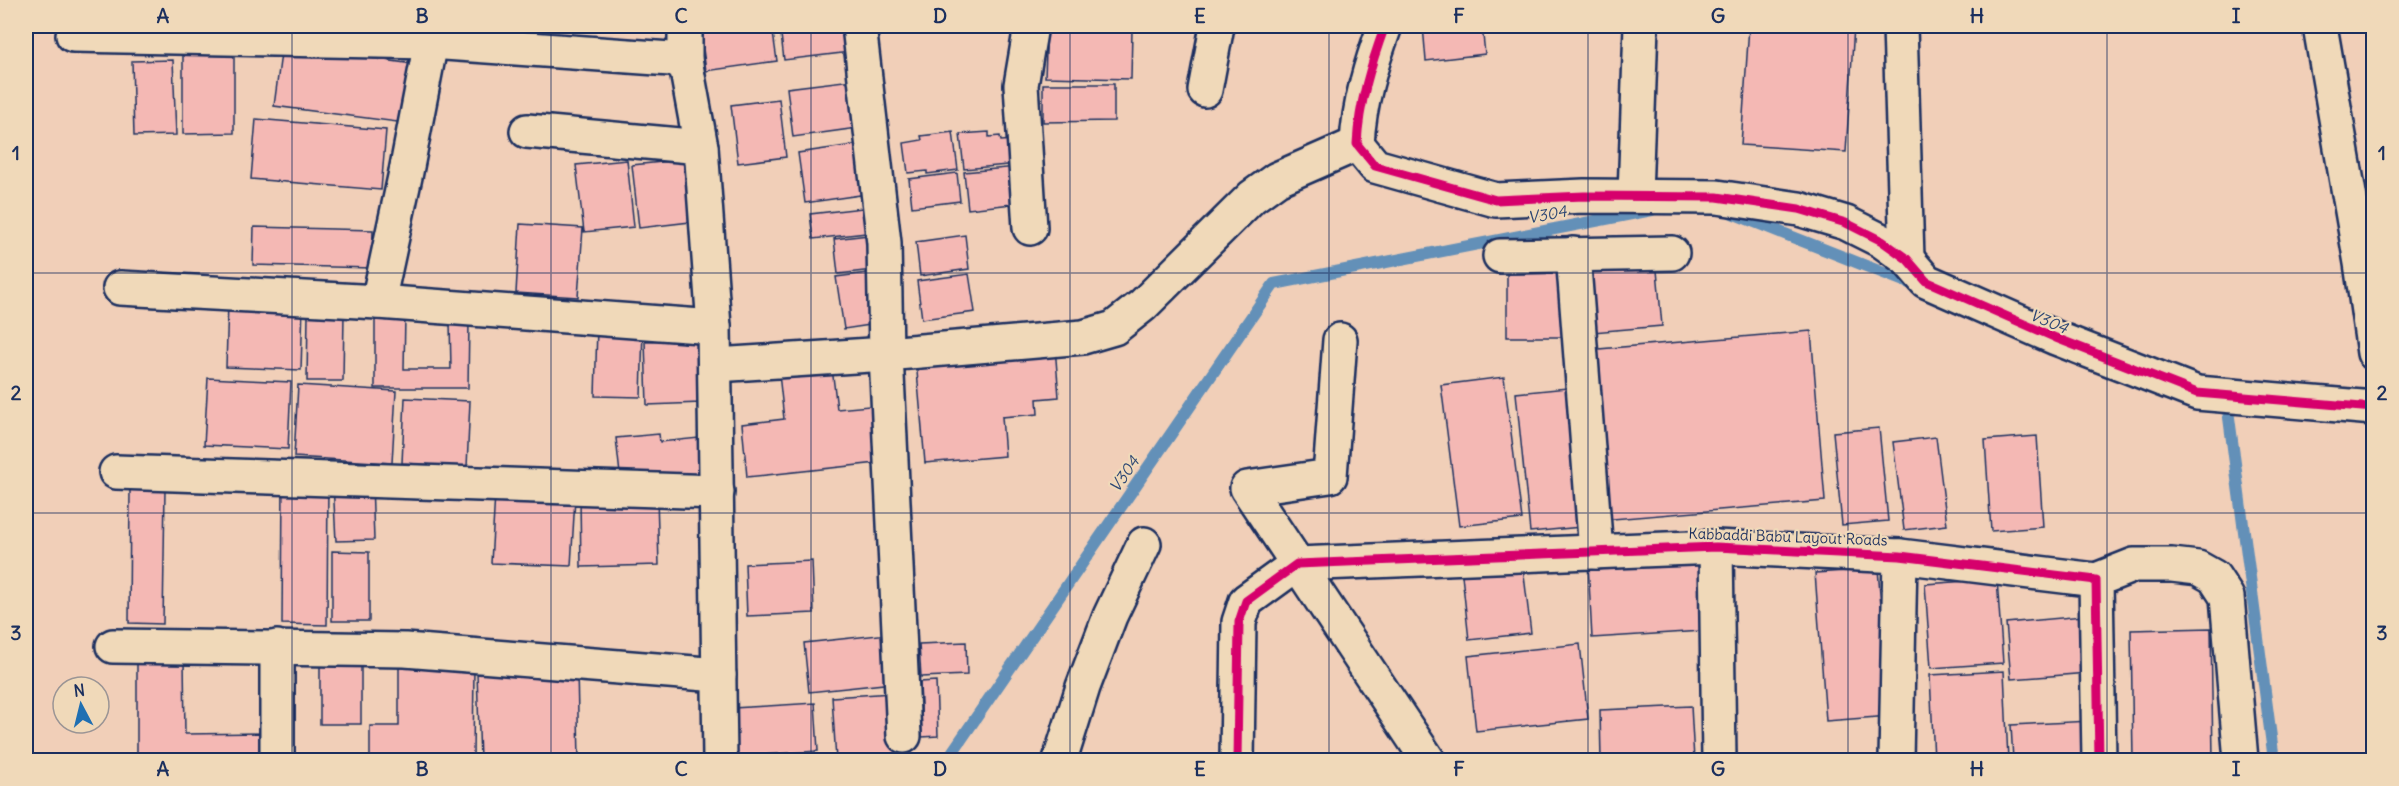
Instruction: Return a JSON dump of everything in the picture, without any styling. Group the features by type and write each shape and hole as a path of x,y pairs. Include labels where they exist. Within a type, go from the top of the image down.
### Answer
{"street":[{"path":"685,26 685,60 701,147 716,366 720,760"},
{"path":"859,26 884,243 886,354 904,735"},
{"path":"1030,228 1021,85 1031,26"},
{"path":"1205,90 1217,26"},
{"path":"1384,26 1358,119 1357,144 1375,166 1496,200 1635,195 1717,196 1799,209 1846,223 1882,241 1907,259 1926,281 2056,338 2197,393 2373,408"},
{"path":"1635,195 1641,26"},
{"path":"1900,26 1907,259"},
{"path":"2320,26 2361,263 2373,353"},
{"path":"73,34 247,32 685,60"},
{"path":"378,302 406,172 430,42"},
{"path":"527,131 701,147"},
{"path":"716,366 1083,337 1114,328 1143,305 1252,197 1277,179 1357,144"},
{"path":"1500,256 1672,253"},
{"path":"1573,255 1596,552"},
{"path":"120,288 378,302 714,327"},
{"path":"1340,340 1330,476 1247,488 1297,564 1409,747 1428,760"},
{"path":"116,472 717,492"},
{"path":"1060,760 1083,687 1110,616 1144,544"},
{"name":"Kabbaddi Babu Layout Roads","path":"1716,546 1719,760"},
{"name":"Kabbaddi Babu Layout Roads","path":"1297,564 1716,546 1900,556 2096,580"},
{"name":"Kabbaddi Babu Layout Roads","path":"1896,760 1900,556"},
{"path":"1237,760 1239,622 1246,601 1297,564"},
{"path":"2099,760 2096,580 2134,565 2198,568 2214,577 2227,597 2241,760"},
{"path":"113,646 405,650 719,675"},
{"path":"277,647 277,760"}],"building":[{"path":"700,26 772,26 777,61 706,71"},
{"path":"780,26 847,26 850,52 784,60"},
{"path":"1423,26 1482,26 1485,54 1426,61"},
{"path":"1749,26 1854,26 1846,152 1741,145"},
{"path":"2367,26 2374,26 2374,40 2367,40"},
{"path":"1047,27 1132,29 1131,79 1045,77"},
{"path":"282,46 413,64 405,123 274,106"},
{"path":"183,52 234,52 234,133 183,134"},
{"path":"173,60 176,135 134,136 132,61"},
{"path":"852,80 857,128 793,137 787,88"},
{"path":"1043,84 1114,84 1114,121 1043,122"},
{"path":"779,99 786,157 738,163 731,105"},
{"path":"256,119 386,130 381,190 251,179"},
{"path":"953,132 958,170 927,174 927,171 908,173 904,143 922,140 921,136"},
{"path":"989,132 989,137 1000,136 1001,141 1015,140 1018,164 964,169 960,134"},
{"path":"866,143 874,193 805,203 798,153"},
{"path":"627,160 634,227 584,232 576,165"},
{"path":"683,160 690,222 639,228 632,165"},
{"path":"1017,167 1021,203 968,209 964,172"},
{"path":"957,173 960,201 912,207 909,179"},
{"path":"871,207 875,232 813,239 810,214"},
{"path":"520,224 583,228 578,297 516,293"},
{"path":"254,227 373,230 372,268 253,265"},
{"path":"877,234 882,269 838,274 834,239"},
{"path":"965,235 969,269 920,276 916,242"},
{"path":"1656,259 1662,326 1593,332 1587,266"},
{"path":"875,272 883,323 844,329 836,277"},
{"path":"1565,273 1565,337 1507,337 1507,274"},
{"path":"969,274 975,312 922,319 917,281"},
{"path":"228,302 303,304 301,370 226,367"},
{"path":"308,313 344,313 343,381 307,381"},
{"path":"375,316 405,316 404,369 451,369 450,322 469,322 468,388 375,388"},
{"path":"597,328 643,329 641,397 595,396"},
{"path":"1811,331 1825,501 1601,520 1587,350"},
{"path":"699,339 701,403 647,405 645,341"},
{"path":"1055,347 1059,397 1037,399 1038,414 1002,417 1005,456 925,463 916,360"},
{"path":"832,368 837,409 880,405 886,462 747,477 742,424 784,419 779,374"},
{"path":"1504,377 1522,519 1459,526 1441,385"},
{"path":"208,378 291,382 288,449 204,445"},
{"path":"298,385 396,391 392,463 294,457"},
{"path":"1567,388 1581,527 1530,532 1516,393"},
{"path":"405,398 470,401 467,467 402,463"},
{"path":"1879,428 1888,521 1842,525 1833,432"},
{"path":"659,434 660,442 699,438 703,475 621,483 616,438"},
{"path":"2037,436 2043,527 1991,531 1985,440"},
{"path":"1936,437 1947,525 1904,530 1893,442"},
{"path":"283,480 328,480 327,625 282,624"},
{"path":"372,482 374,540 336,541 333,483"},
{"path":"130,488 165,489 163,624 129,623"},
{"path":"495,494 575,498 571,566 491,563"},
{"path":"657,497 659,565 581,567 580,499"},
{"path":"332,551 369,552 369,621 332,621"},
{"path":"1698,556 1702,631 1592,638 1588,563"},
{"path":"1522,559 1531,633 1469,640 1461,566"},
{"path":"812,561 814,613 747,616 745,564"},
{"path":"1878,569 1890,716 1826,721 1815,573"},
{"path":"1997,579 2003,663 1931,668 1925,584"},
{"path":"2083,616 2088,673 2011,679 2006,623"},
{"path":"2211,628 2213,760 2133,760 2131,630"},
{"path":"888,634 893,683 809,692 804,643"},
{"path":"966,642 967,675 921,677 919,644"},
{"path":"1580,644 1588,719 1476,731 1468,656"},
{"path":"320,653 361,654 361,724 320,724"},
{"path":"137,659 184,659 185,734 272,733 272,760 137,760"},
{"path":"399,666 474,666 473,760 370,760 370,726 399,726"},
{"path":"577,670 579,760 480,760 477,673"},
{"path":"2004,671 2008,760 1934,760 1930,675"},
{"path":"936,681 938,736 922,737 920,682"},
{"path":"892,693 896,760 836,760 832,697"},
{"path":"815,703 818,751 736,757 733,708"},
{"path":"1691,706 1694,760 1601,760 1600,710"},
{"path":"2091,721 2093,760 2013,760 2011,725"},
{"path":"361,758 361,760 314,760 314,759"}],"waterway":[{"name":"V304","path":"947,760 1274,284 1652,210"},
{"name":"V304","path":"1732,213 1919,287"},
{"name":"V304","path":"2214,405 2228,410 2274,760"}],"cycle path":[{"path":"1385,26 1367,84 1360,114 1357,144 1375,166 1496,200 1584,196 1717,197 1799,209 1846,223 1882,241 1907,259 1926,281 2056,338 2197,393 2374,408"},
{"path":"1237,760 1239,622 1246,601 1297,564 1716,547 1900,556 2096,580 2099,760"}]}
